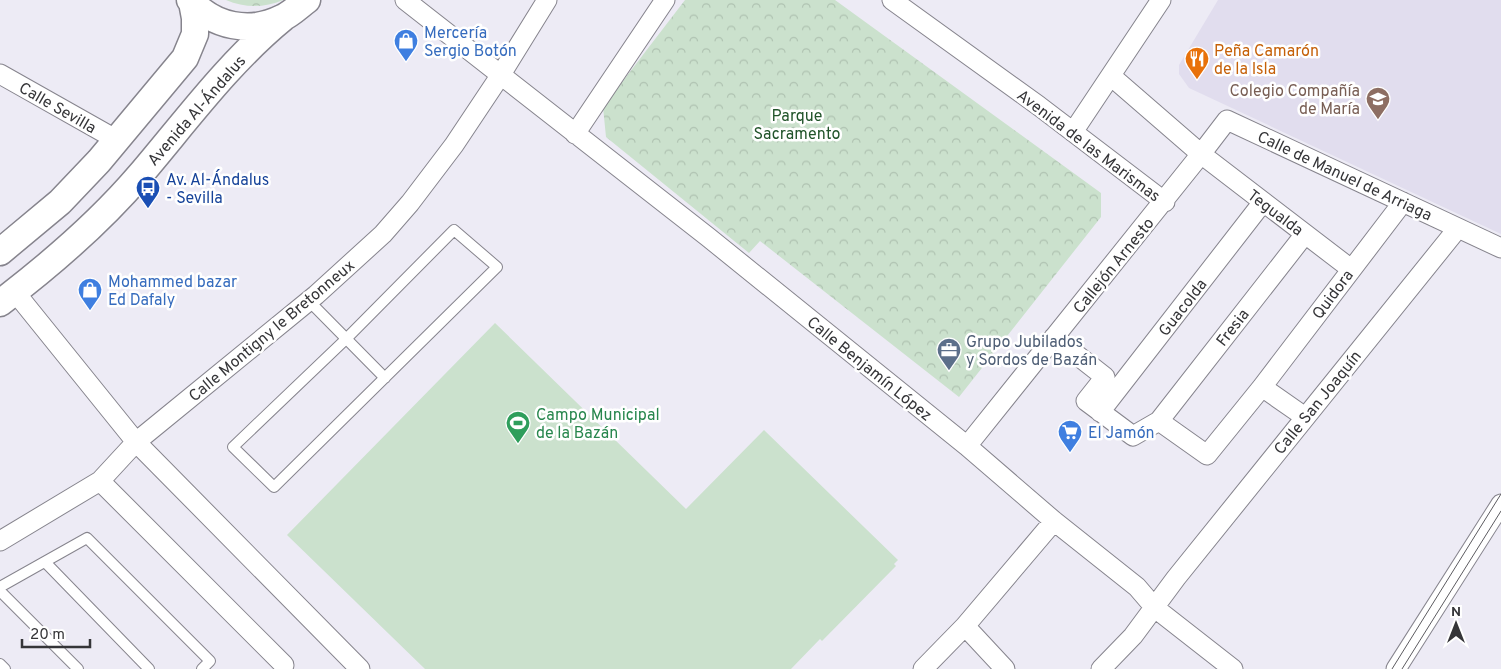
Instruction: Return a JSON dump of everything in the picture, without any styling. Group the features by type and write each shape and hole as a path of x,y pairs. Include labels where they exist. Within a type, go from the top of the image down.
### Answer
{"street":[{"name":"Avenida Al-Ándalus","path":"8,297 53,261 112,206 227,71 262,35 307,0"},
{"name":"Calle Benjamín López","path":"405,0 708,237 967,446 1054,522 1137,587 1155,608 1233,669"},
{"name":"Calle Montigny le Bretonneux","path":"0,541 100,481 136,442 309,301 383,234 410,203 454,145 547,0"},
{"path":"575,134 665,0"},
{"name":"Avenida de las Marismas","path":"892,0 1073,132 1165,202 1202,154"},
{"path":"1073,132 1161,0"},
{"path":"191,1 199,10 218,22 240,27 262,26 283,18"},
{"path":"0,252 60,202 117,140 185,58 195,34 195,18 191,1"},
{"name":"Calle Sevilla","path":"0,74 117,140"},
{"path":"1111,76 1202,154"},
{"name":"Calle de Manuel de Arriaga","path":"1202,154 1227,120 1501,248"},
{"name":"Tegualda","path":"1202,154 1351,269"},
{"name":"Callejón Arnesto","path":"967,446 1165,202"},
{"name":"Guacolda","path":"1100,412 1263,202"},
{"name":"Quidora","path":"1159,421 1207,455 1262,387 1403,202"},
{"name":"Calle San Joaquín","path":"1101,669 1133,636 1176,578 1304,417 1458,228"},
{"name":"Fresia","path":"1159,421 1305,234"},
{"path":"8,297 136,442 360,669"},
{"path":"1054,337 1105,377 1086,401 1133,436 1159,421"},
{"path":"1262,387 1304,417"},
{"path":"100,481 284,668"},
{"path":"1396,669 1501,504"},
{"path":"923,669 965,626 1054,522"},
{"path":"965,626 1004,669"}],"lane":[{"path":"454,230 497,267 385,378 274,487 233,447 346,339 454,230"},
{"path":"309,301 385,378"},
{"path":"0,587 87,538 210,661 202,669"},
{"path":"45,562 149,669"},
{"path":"0,591 78,669"},
{"path":"0,664 5,669"}],"shaded area":[{"name":"Colegio Compañía de María","path":"1218,0 1501,0 1501,234 1189,88 1179,74 1179,65"}],"green space":[{"path":"226,0 283,0 254,6"},
{"name":"Parque Sacramento","path":"685,0 835,0 1101,193 1101,217 959,397 760,241 749,253 606,137 603,107"},
{"path":"495,323 686,509 764,430 898,560 894,564 896,566 822,641 820,639 791,669 425,669 287,535"}],"tram line":[{"path":"1392,669 1501,494"},
{"path":"1402,669 1501,511"}],"place":[{"name":"Mercería Sergio Botón","path":"406,62"},
{"name":"Peña Camarón de la Isla","path":"1197,80"},
{"name":"Colegio Compañía de María","path":"1378,120"},
{"name":"Av. Al-Ándalus - Sevilla","path":"148,209"},
{"name":"Mohammed bazar Ed Dafaly","path":"90,311"},
{"name":"Grupo Jubilados y Sordos de Bazán","path":"949,371"},
{"name":"Campo Municipal de la Bazán","path":"518,444"},
{"name":"El Jamón","path":"1070,453"}]}
